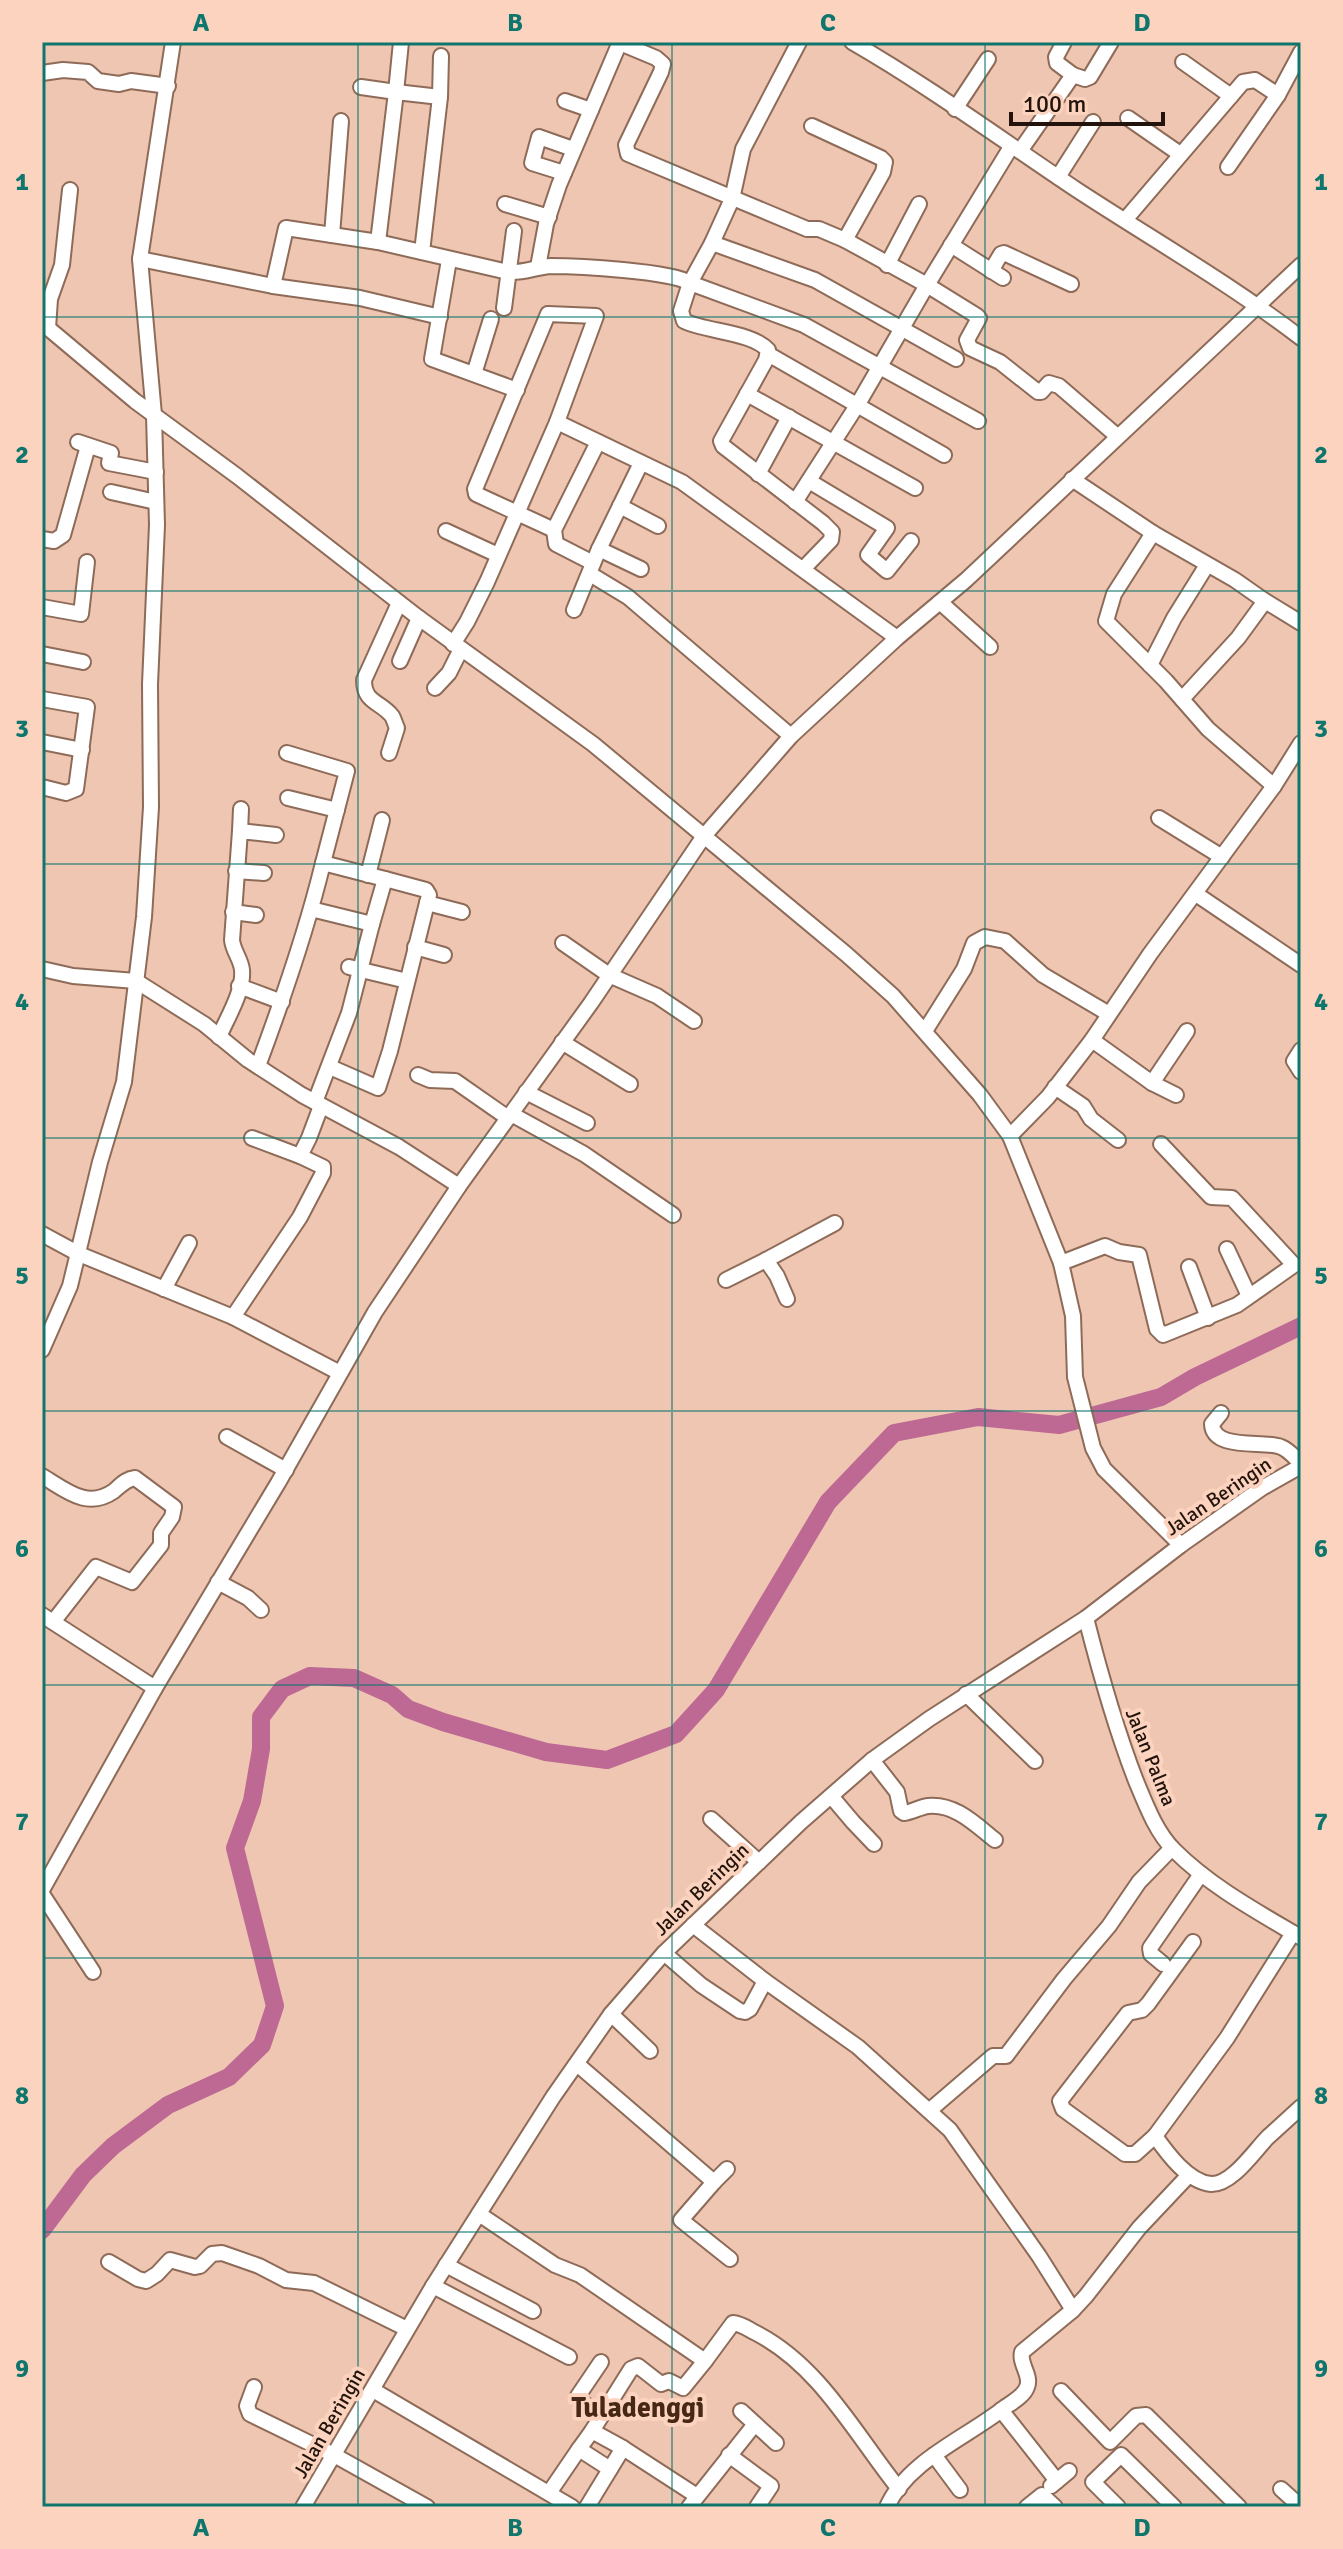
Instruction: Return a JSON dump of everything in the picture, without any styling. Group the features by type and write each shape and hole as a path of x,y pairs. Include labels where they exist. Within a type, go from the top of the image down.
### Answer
{"street":[{"path":"42,1350 70,1286 100,1162 124,1082 144,917 151,807 150,684 157,525 152,381 140,259 173,42"},
{"path":"378,242 401,42"},
{"path":"799,42 743,149 732,199 690,283 681,311 684,321 763,344 768,354 944,455"},
{"path":"852,42 904,72 1015,149 1258,305 1301,338"},
{"path":"1060,43 1056,61 1081,79 1090,77 1111,42"},
{"path":"538,267 549,217 564,173 620,43 663,64 626,145 628,154 807,229 819,229 845,240 927,285 979,318 967,340 970,348 1000,362 1038,392 1049,383 1059,386 1117,436"},
{"path":"422,252 440,97 441,56"},
{"path":"955,109 988,59"},
{"path":"1228,167 1298,61"},
{"path":"1183,62 1231,96"},
{"path":"42,73 63,70 88,72 98,81 168,86"},
{"path":"795,502 858,404 951,245 1015,149 1073,75"},
{"path":"1125,220 1243,82 1250,79 1278,95"},
{"path":"361,87 440,97"},
{"path":"565,101 591,110"},
{"path":"1128,118 1180,154"},
{"path":"332,235 341,121"},
{"path":"1058,177 1093,122"},
{"path":"812,126 885,162 883,172 845,240"},
{"path":"564,173 532,163 539,137 573,149"},
{"path":"70,190 62,265 45,325 154,415 399,603 593,744 893,996 980,1095 1010,1136 1061,1263 1073,1316 1075,1377 1093,1448 1104,1469 1181,1545"},
{"path":"505,204 549,217"},
{"path":"887,265 919,204"},
{"path":"273,286 286,228 378,242 508,272 523,273 538,267 672,276 804,325 978,421"},
{"path":"504,308 514,231"},
{"path":"712,243 815,280 956,359"},
{"path":"951,245 997,275 1004,253 1071,284"},
{"path":"140,259 273,286 360,298 440,317"},
{"path":"449,260 432,359 517,390"},
{"path":"93,1972 42,1892 155,1688 286,1470 375,1312 459,1186 704,836 791,736 940,602 1301,265"},
{"path":"435,688 449,673 467,622 498,555 516,513 557,422 596,316 548,314 475,489 476,494 516,513 554,530"},
{"path":"474,374 491,319"},
{"path":"768,354 721,441 723,446 831,530 833,536 803,569"},
{"path":"132,397 146,394 152,381"},
{"path":"747,394 915,488"},
{"path":"758,474 789,417"},
{"path":"557,422 682,482 897,638"},
{"path":"598,442 554,530 556,544 594,562 641,569"},
{"path":"42,539 54,541 63,535 83,444 111,453 109,463 156,472"},
{"path":"574,610 641,463"},
{"path":"1072,479 1153,533 1301,623"},
{"path":"809,481 887,528 868,555 887,571 911,541"},
{"path":"111,492 156,502"},
{"path":"620,506 658,526"},
{"path":"446,531 498,555"},
{"path":"1153,533 1114,594 1106,621 1208,729 1274,786"},
{"path":"42,607 81,614 87,562"},
{"path":"594,562 628,597 791,736"},
{"path":"1150,665 1174,618 1207,565"},
{"path":"1182,699 1238,638 1265,601"},
{"path":"940,602 990,647"},
{"path":"389,753 397,728 391,715 364,691 364,680 399,603"},
{"path":"400,661 419,618"},
{"path":"42,654 83,662"},
{"path":"42,699 87,707 76,789 66,793 42,787"},
{"path":"42,742 82,750"},
{"path":"1010,1136 1092,1040 1150,954 1274,786 1301,743"},
{"path":"258,1066 303,942 347,774 346,770 287,753"},
{"path":"288,798 337,810"},
{"path":"219,1037 239,986 242,969 232,949 241,809"},
{"path":"1159,818 1222,857"},
{"path":"368,875 382,820"},
{"path":"240,831 276,835"},
{"path":"323,863 426,890 429,895 378,1088 330,1067"},
{"path":"236,871 264,873"},
{"path":"300,1156 330,1067 355,968 385,879"},
{"path":"1196,894 1301,965"},
{"path":"427,903 462,912"},
{"path":"311,909 372,924"},
{"path":"233,912 256,915"},
{"path":"925,1031 964,969 974,943 985,937 1005,941 1043,975 1109,1014"},
{"path":"563,943 609,975 657,996 694,1021"},
{"path":"415,947 444,955"},
{"path":"42,968 73,976 136,981 204,1024 258,1066 319,1098 459,1186"},
{"path":"355,968 407,981"},
{"path":"239,986 282,1002"},
{"path":"1152,1083 1187,1031"},
{"path":"1092,1040 1152,1083 1176,1095"},
{"path":"562,1042 630,1084"},
{"path":"1301,1050 1294,1061 1301,1072"},
{"path":"418,1075 430,1080 455,1081 509,1116 584,1154 673,1215"},
{"path":"1055,1087 1083,1106 1091,1119 1118,1140"},
{"path":"526,1092 587,1123"},
{"path":"233,1317 300,1217 323,1173 323,1167 252,1138"},
{"path":"1061,1263 1105,1246 1139,1255 1157,1329 1163,1335 1237,1305 1294,1265 1232,1198 1211,1197 1161,1144"},
{"path":"726,1280 835,1223"},
{"path":"42,1234 79,1254 233,1317 340,1373"},
{"path":"164,1289 189,1243"},
{"path":"1227,1249 1249,1296"},
{"path":"766,1260 787,1299"},
{"path":"1189,1267 1208,1318"},
{"path":"1221,1413 1212,1424 1215,1435 1232,1442 1278,1445 1301,1465"},
{"path":"227,1437 286,1470"},
{"name":"Jalan Beringin","path":"303,2507 433,2286 553,2097 611,2014 664,1953 872,1760 966,1694 1086,1618 1181,1545 1262,1488 1301,1465"},
{"path":"42,1476 92,1500 103,1498 127,1479 135,1478 174,1507 172,1517 161,1533 161,1545 132,1582 96,1567 47,1618 155,1688"},
{"path":"218,1582 248,1598 261,1610"},
{"name":"Jalan Palma","path":"1086,1618 1111,1714 1144,1802 1157,1827 1172,1848 1201,1874 1297,1935"},
{"path":"966,1694 1035,1761"},
{"path":"872,1760 897,1792 904,1813 926,1806 945,1806 995,1840"},
{"path":"831,1796 874,1844"},
{"path":"711,1819 759,1862"},
{"path":"930,2110 993,2056 1006,2056 1109,1926 1139,1882 1172,1848"},
{"path":"1163,1964 1151,1954 1150,1948 1201,1874"},
{"path":"693,1925 858,2047 950,2130 1073,2310"},
{"path":"1193,1942 1148,2004 1142,2010 1128,2013 1060,2101 1063,2109 1125,2154 1135,2154 1155,2136 1297,1935"},
{"path":"664,1953 701,1985 740,2011 750,2009 765,1981"},
{"path":"611,2014 650,2051"},
{"path":"577,2064 714,2182"},
{"path":"1155,2136 1189,2175 1210,2184 1235,2173 1301,2107"},
{"path":"727,2169 681,2220 730,2259"},
{"path":"886,2507 899,2489 934,2455 1024,2392 1028,2386 1021,2361 1022,2352 1073,2310 1139,2228 1189,2175"},
{"path":"479,2214 555,2265 580,2275 705,2361"},
{"path":"109,2262 146,2281 170,2260 195,2267 212,2254 222,2253 259,2266 286,2280 314,2283 407,2329"},
{"path":"446,2265 533,2311"},
{"path":"433,2286 569,2357"},
{"path":"549,2493 634,2367 638,2366 661,2384 669,2381 683,2388 733,2323 740,2324 784,2351 819,2383 899,2489"},
{"path":"601,2362 578,2396 580,2401 601,2415"},
{"path":"254,2387 247,2406 250,2414 334,2455 418,2505"},
{"path":"373,2390 572,2507"},
{"path":"1061,2391 1174,2507"},
{"path":"1001,2410 1063,2476 1027,2507"},
{"path":"741,2411 776,2443"},
{"path":"1110,2442 1136,2416 1146,2415 1239,2507"},
{"path":"592,2431 623,2448 693,2501 755,2424"},
{"path":"587,2507 623,2448"},
{"path":"579,2449 610,2469"},
{"path":"729,2455 771,2486 757,2507"},
{"path":"934,2455 960,2490"},
{"path":"1118,2507 1093,2482 1121,2455"},
{"path":"1281,2489 1301,2507"},
{"path":"1042,2495 1055,2507"}],"waterway":[{"path":"42,2230 83,2175 113,2146 168,2105 229,2077 262,2045 275,2006 235,1848 252,1801 261,1749 261,1717 282,1689 310,1676 354,1678 392,1695 408,1709 443,1722 546,1752 607,1760 676,1734 716,1690 828,1502 894,1433 978,1417 1059,1425 1161,1397 1195,1377 1301,1326"}],"district":[{"name":"Tuladenggi","path":"638,2407"}]}
